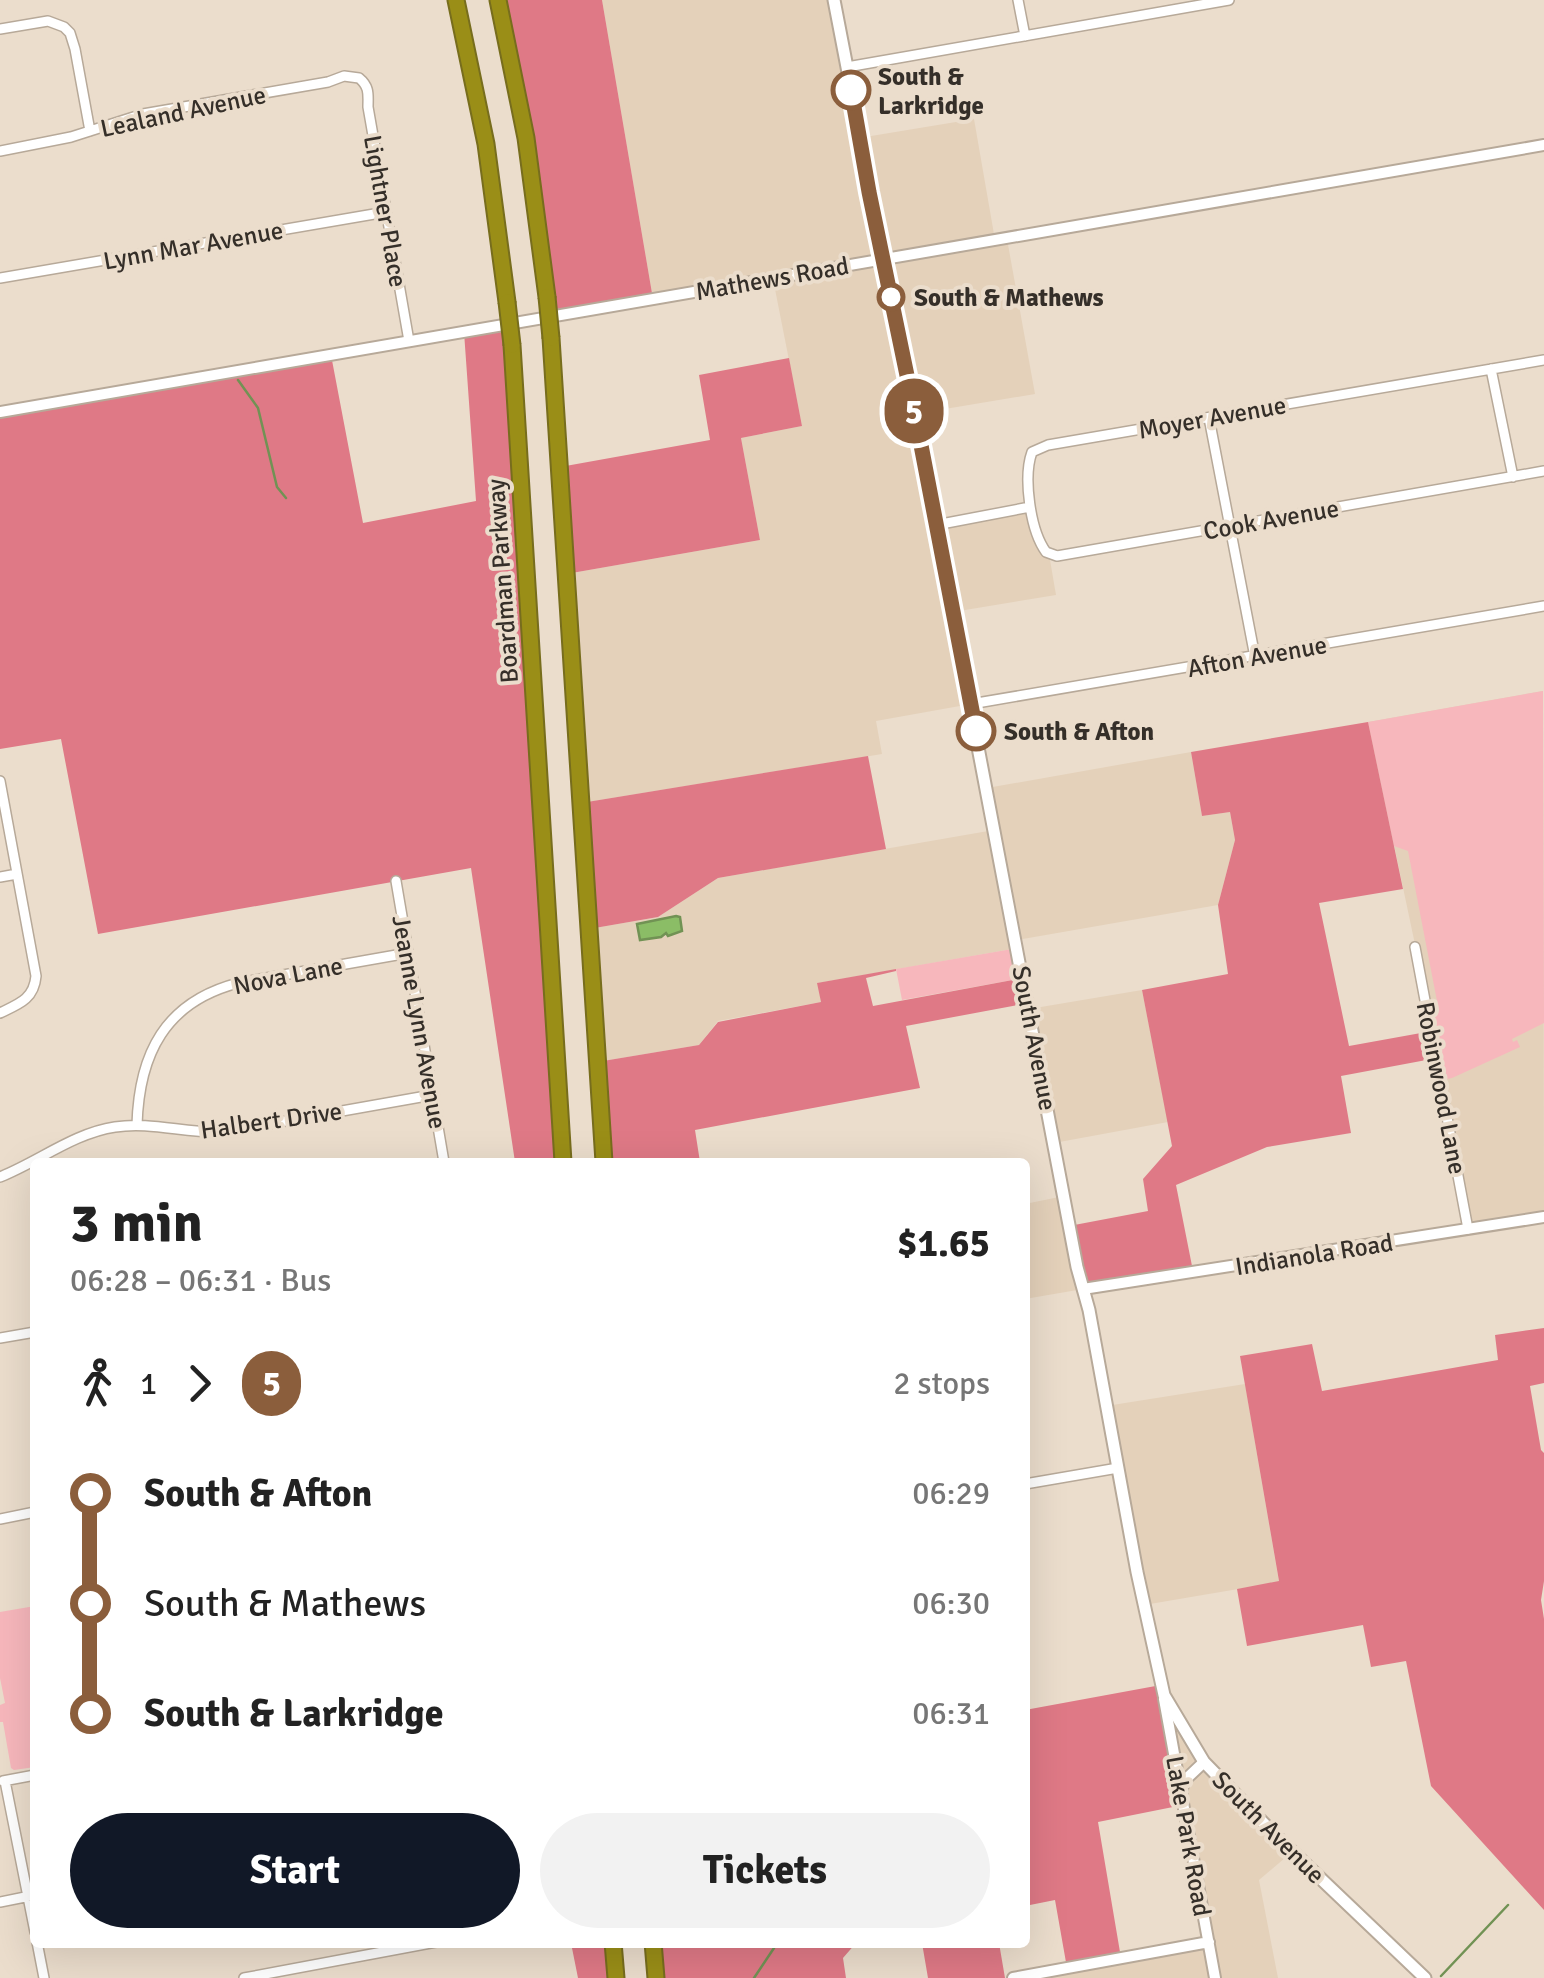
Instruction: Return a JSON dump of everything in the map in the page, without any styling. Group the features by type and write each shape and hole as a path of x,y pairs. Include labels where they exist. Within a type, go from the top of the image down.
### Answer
{"highway":[{"name":"Boardman Parkway","path":"456,0 486,144 512,344 563,1158"},
{"path":"498,0 526,138 551,338 604,1158"},
{"path":"614,1948 616,1978"},
{"path":"654,1948 656,1978"}],"main road":[{"name":"South Avenue","path":"834,0 1077,1267 1164,1695 1204,1762 1425,1978"}],"street":[{"path":"1018,0 1024,36"},
{"path":"848,66 1229,0"},
{"path":"0,28 48,21 64,26 73,40 90,130"},
{"name":"Lealand Avenue","path":"0,150 53,141 143,114 344,76 355,76 364,82"},
{"name":"Lightner Place","path":"364,82 369,93 368,107 408,341"},
{"name":"Mathews Road","path":"0,412 1544,145"},
{"name":"Lynn Mar Avenue","path":"0,278 386,212"},
{"name":"Moyer Avenue","path":"1030,507 1029,459 1039,448 1544,360"},
{"path":"1491,369 1513,476"},
{"path":"1210,418 1255,657"},
{"name":"Cook Avenue","path":"1030,507 1038,541 1046,552 1057,556 1544,471"},
{"path":"936,525 1030,507"},
{"name":"Afton Avenue","path":"971,704 1544,606"},
{"path":"0,782 36,976 28,998 0,1013"},
{"path":"0,877 17,874"},
{"name":"Jeanne Lynn Avenue","path":"396,881 443,1158"},
{"name":"Robinwood Lane","path":"1415,947 1468,1229"},
{"name":"Nova Lane","path":"137,1125 140,1083 152,1050 174,1018 195,1001 238,983 408,953"},
{"name":"Halbert Drive","path":"39,1158 115,1126 224,1132 432,1095"},
{"name":"Halbert Drive","path":"0,1177 30,1162"},
{"name":"Indianola Road","path":"1083,1289 1544,1217"},
{"path":"0,1338 30,1333"},
{"path":"1030,1483 1118,1468"},
{"path":"0,1519 30,1513"},
{"name":"Lake Park Road","path":"1164,1695 1215,1978"},
{"path":"1181,1792 1185,1780 1204,1762"},
{"path":"30,1776 2,1781 30,1892"},
{"path":"0,1902 30,1896"},
{"path":"1013,1978 1208,1942"},
{"path":"38,1948 44,1978"},
{"path":"244,1978 404,1948"}],"shaded area":[{"path":"498,0 602,0 653,299 549,317"},
{"path":"602,0 834,0 859,138 974,119 995,240 1007,239 1035,394 915,414 936,524 1030,507 1049,554 1056,595 953,612 971,704 876,721 882,754 581,803 566,574 760,540 741,438 802,426 773,279 653,299"},
{"path":"510,324 563,1158 514,1158 471,868 98,934 61,739 0,749 0,412 331,355 363,523 476,501 464,332"},
{"path":"789,358 802,426 741,438 760,540 566,574 560,467 710,440 699,375"},
{"path":"1543,691 1544,1217 1468,1229 1416,949 1368,722"},
{"path":"1543,691 1544,1023 1512,1039 1520,1047 1441,1080 1427,1004 1437,1001 1408,851 1394,846 1368,722"},
{"path":"1368,722 1403,889 1319,903 1349,1046 1432,1031 1437,1058 1341,1076 1351,1133 1267,1147 1176,1185 1193,1271 1083,1289 1069,1226 1148,1211 1143,1179 1172,1146 1142,990 1228,974 1218,905 1235,840 1230,812 1202,816 1191,752"},
{"path":"1191,752 1202,816 1230,812 1235,840 1218,905 1017,940 1018,948 818,983 821,1002 718,1021 699,1045 597,1062 589,929 658,917 718,878 994,830 987,788"},
{"path":"868,756 886,849 718,878 658,917 589,929 581,803"},
{"path":"680,917 682,931 640,940 637,924"},
{"path":"1018,948 1024,978 902,1000 896,969"},
{"path":"896,969 866,978 873,1006 1024,978 1028,1003 906,1026 920,1088 695,1130 699,1158 604,1158 597,1062 699,1045 718,1022 821,1002 817,983"},
{"path":"1142,990 1168,1122 1054,1143 1029,1009"},
{"path":"1064,1196 1083,1289 1030,1298 1030,1203"},
{"path":"1544,1328 1544,1383 1530,1386 1544,1453 1544,1910 1431,1786 1406,1661 1371,1667 1363,1625 1247,1646 1237,1589 1279,1581 1240,1356 1312,1344 1322,1391 1498,1360 1495,1335"},
{"path":"1245,1384 1279,1582 1144,1605 1106,1406"},
{"path":"30,1607 30,1768 14,1770 0,1722 0,1705 5,1703 0,1678 0,1612"},
{"path":"1161,1685 1183,1805 1098,1822 1121,1958 1067,1968 1055,1900 1030,1905 1030,1709"},
{"path":"1164,1695 1204,1762 1292,1852 1259,1880 1278,1978 1013,1978 1208,1942"},
{"path":"572,1948 613,1948 616,1978 578,1978"},
{"path":"653,1948 852,1948 843,1958 846,1978 656,1978"},
{"path":"923,1948 1000,1948 1005,1978 928,1978"}],"waterway":[{"path":"238,380 258,408 277,487 286,498"},
{"path":"1441,1976 1508,1905"},
{"path":"754,1978 774,1948"}],"bus line":[{"name":"5","path":"851,90 976,731"}],"place":[{"name":"South & Larkridge","path":"851,90"},
{"name":"South & Mathews","path":"891,297"},
{"name":"South & Afton","path":"976,731"}]}
